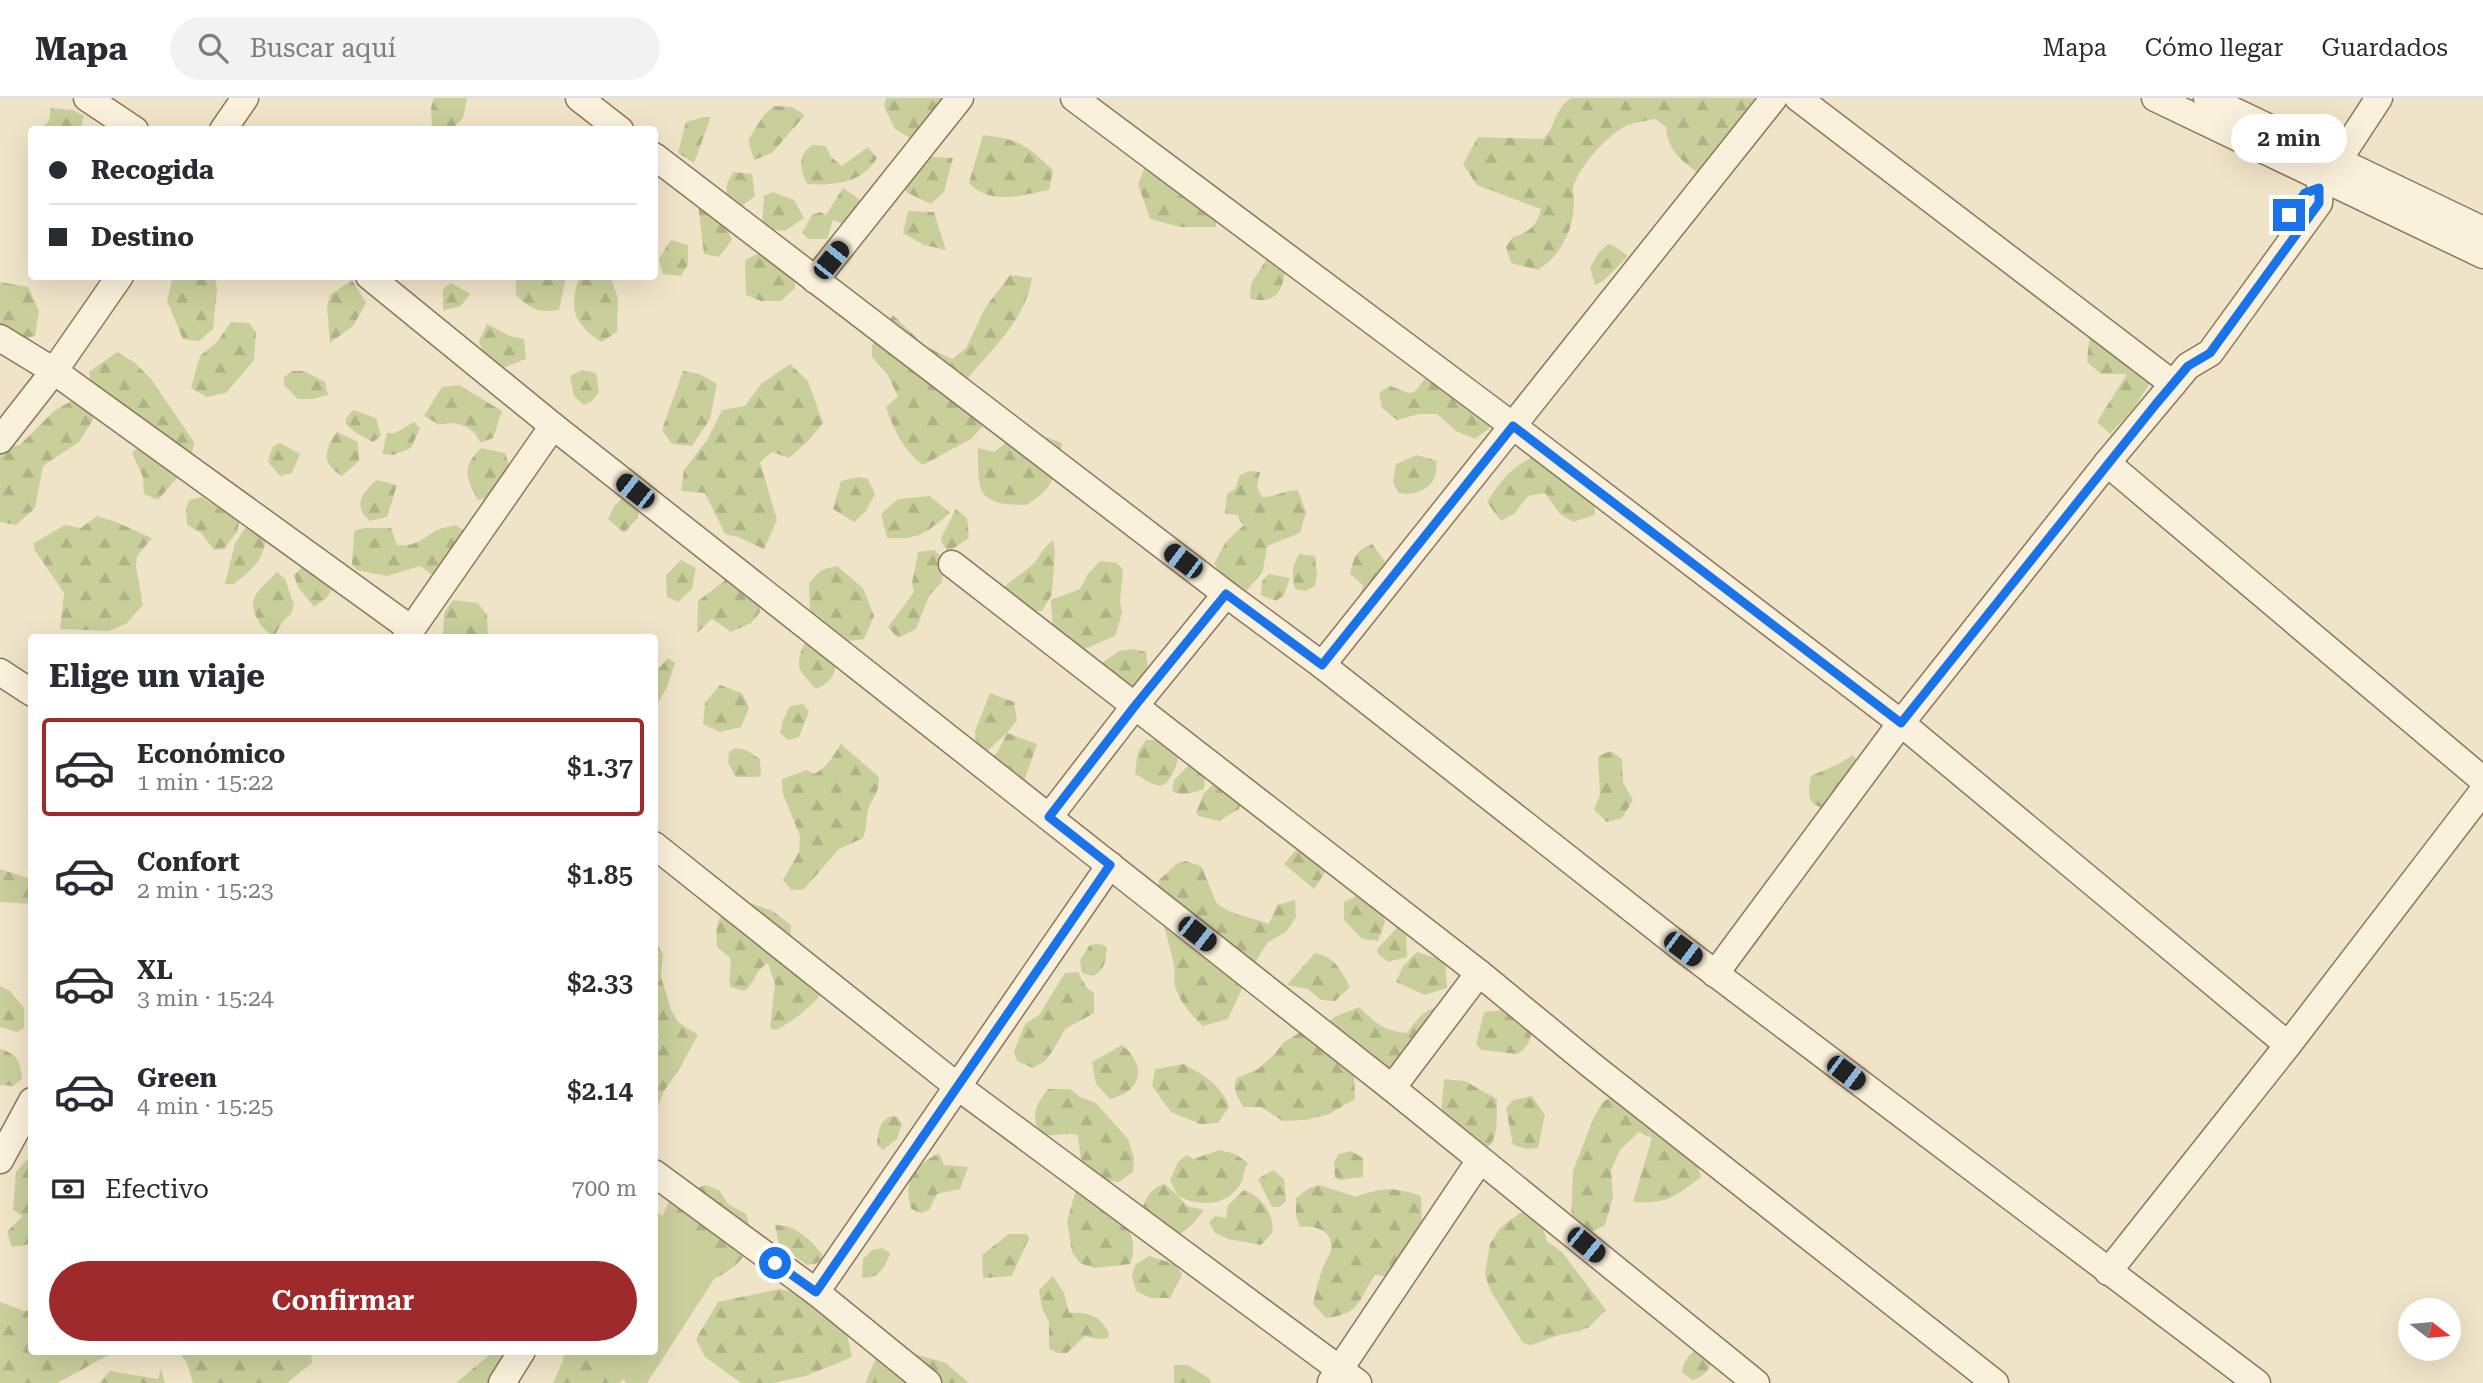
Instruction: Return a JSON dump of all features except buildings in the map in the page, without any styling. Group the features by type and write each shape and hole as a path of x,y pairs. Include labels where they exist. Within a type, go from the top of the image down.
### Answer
{"street":[{"path":"86,98 129,126"},
{"path":"226,126 245,98"},
{"path":"579,98 615,126"},
{"path":"815,280 960,98"},
{"path":"1074,98 1513,426 1901,723 2288,1045"},
{"path":"1322,665 1774,98"},
{"path":"1798,98 2180,375"},
{"path":"2155,98 2328,176 2483,255"},
{"path":"2207,98 2328,176 2483,230"},
{"path":"1715,974 1901,723 2108,463 2180,375 2210,353 2319,203 2328,176 2379,98"},
{"path":"658,159 1322,665 1715,974 2257,1383"},
{"path":"0,440 54,371 117,280"},
{"path":"374,280 553,426 1392,1088 1756,1383"},
{"path":"0,338 54,371 409,633 553,426"},
{"path":"2108,463 2483,780"},
{"path":"952,564 1479,973 1591,1065 1995,1383"},
{"path":"1049,817 1226,594"},
{"path":"0,672 28,690"},
{"path":"2108,1272 2288,1045 2483,791"},
{"path":"658,848 957,1086 1343,1378 1480,1160"},
{"path":"816,1292 1110,865"},
{"path":"1392,1088 1479,973"},
{"path":"0,1160 28,1108"},
{"path":"658,1176 816,1292 928,1383"},
{"path":"502,1383 520,1355"}],"green space":[{"path":"434,98 467,98 463,118 455,126 432,126 431,108"},
{"path":"886,98 944,98 915,141 895,129 884,107"},
{"path":"1571,98 1754,98 1756,102 1700,175 1677,155 1667,136 1666,127 1655,119 1621,129 1594,153 1580,172 1573,190 1572,222 1565,241 1553,257 1538,270 1511,263 1506,247 1513,237 1532,228 1541,209 1477,185 1463,164 1478,137 1542,139 1550,131 1560,109"},
{"path":"774,106 792,107 805,115 772,153 754,160 748,140 764,115"},
{"path":"51,108 73,110 84,116 82,126 43,126 49,121"},
{"path":"711,117 694,163 678,153 686,122"},
{"path":"983,135 1014,141 1036,155 1053,170 1049,190 997,197 977,190 969,183"},
{"path":"812,145 826,146 831,157 842,166 868,147 877,158 856,178 837,183 807,184 801,163 807,149"},
{"path":"933,157 953,158 944,192 931,204 906,192 901,174 911,161"},
{"path":"1149,157 1216,194 1216,227 1180,227 1150,219 1138,184"},
{"path":"733,172 752,174 755,196 740,207 726,200 727,183"},
{"path":"843,188 859,199 861,216 849,226 833,220 827,239 808,239 802,233 812,215 821,212 826,215"},
{"path":"773,192 794,200 804,218 785,231 762,228 764,196"},
{"path":"698,204 726,224 732,240 719,257 704,254"},
{"path":"908,211 934,212 946,250 924,245 903,233"},
{"path":"671,240 688,245 688,264 681,276 663,274 659,259"},
{"path":"1608,244 1628,256 1603,281 1595,285 1590,268 1599,252"},
{"path":"771,247 793,253 795,288 781,301 761,301 746,295 745,260"},
{"path":"1268,257 1287,263 1281,287 1274,297 1250,299 1251,284"},
{"path":"1010,275 1032,278 1023,308 1006,333 966,380 983,391 995,413 971,439 923,465 905,447 892,423 886,407 898,396 887,374 872,357 872,345 893,315 925,346 952,359 966,348 985,308"},
{"path":"172,280 215,280 213,329 199,341 183,339 167,301"},
{"path":"352,280 366,303 353,326 330,343 327,307 330,295"},
{"path":"516,280 565,280 559,310 535,309 516,295"},
{"path":"578,280 611,280 618,298 617,332 601,342 584,328 574,307"},
{"path":"0,282 28,287 39,311 35,336 0,342"},
{"path":"451,283 470,294 460,307 443,310 443,289"},
{"path":"231,322 249,323 256,332 254,360 226,393 207,397 191,388 200,356 217,342"},
{"path":"487,324 510,336 524,339 526,359 502,368 486,363 479,341"},
{"path":"2090,332 2152,380 2133,409 2110,434 2097,422 2127,374 2101,374 2087,362"},
{"path":"117,352 134,362 151,379 194,442 189,469 175,480 158,500 144,494 143,477 132,453 148,439 152,424 94,399 89,372"},
{"path":"790,364 808,381 823,423 789,458 772,452 760,462 777,520 764,549 725,534 705,493 681,491 684,470 707,440 722,410 745,406 761,384"},
{"path":"582,370 596,373 599,392 591,402 584,405 574,396 570,376"},
{"path":"292,371 304,371 325,382 328,395 298,399 284,385 284,377"},
{"path":"683,371 700,374 717,384 710,419 692,446 672,444 662,430"},
{"path":"1430,378 1493,417 1490,428 1475,439 1456,431 1437,414 1419,414 1397,420 1382,408 1379,393 1390,386 1408,393 1414,392 1425,379"},
{"path":"459,385 502,411 493,438 480,443 474,432 464,426 452,423 440,425 424,416 442,387"},
{"path":"75,399 94,418 79,442 43,466 35,508 16,525 0,522 0,448 20,445 54,411"},
{"path":"353,410 376,418 381,436 373,442 346,424 346,418"},
{"path":"414,422 420,428 411,448 393,455 382,454 387,433 395,433"},
{"path":"1024,429 1062,443 1053,479 1042,493 1026,505 989,499 980,485 978,448 994,452"},
{"path":"337,432 358,442 359,461 342,476 331,466 327,456 329,445"},
{"path":"280,443 300,454 292,473 280,476 268,462 273,446"},
{"path":"481,448 505,453 510,467 499,489 478,500 467,473 470,461"},
{"path":"1539,454 1594,497 1595,515 1573,522 1560,514 1545,493 1528,496 1515,513 1501,521 1487,502 1509,474"},
{"path":"1417,455 1437,461 1434,478 1422,490 1411,494 1399,493 1393,482 1396,464"},
{"path":"1250,471 1260,472 1257,487 1262,497 1298,490 1306,512 1300,533 1267,546 1263,571 1244,594 1214,564 1226,542 1244,525 1238,515 1225,514 1227,494 1235,489 1240,475"},
{"path":"859,477 868,479 875,494 866,511 854,522 833,509 841,481"},
{"path":"377,480 397,485 387,517 370,521 361,510 361,499"},
{"path":"631,490 640,501 638,518 624,533 608,519 614,506"},
{"path":"930,496 950,513 922,534 908,538 887,538 881,514 898,499"},
{"path":"202,497 239,522 237,532 224,549 214,550 201,533 187,525 186,509 189,500"},
{"path":"956,509 967,518 969,538 948,552 941,538"},
{"path":"97,516 152,538 137,556 136,567 143,605 127,623 109,631 60,629 64,593 34,549 34,543 65,525 81,528"},
{"path":"249,523 269,530 264,549 249,571 234,584 225,584 235,543"},
{"path":"455,525 465,531 457,578 431,574 420,566 387,576 357,570 352,564 354,531 365,528 391,528 397,545 408,545"},
{"path":"1053,540 1055,550 1052,594 1042,611 1024,611 1001,590 1030,567"},
{"path":"1372,544 1384,560 1388,576 1358,602 1363,585 1350,574 1356,555"},
{"path":"934,550 945,560 942,582 929,596 916,629 898,638 888,627 914,592 912,583 918,552"},
{"path":"1299,554 1315,556 1315,586 1305,591 1295,589 1293,579"},
{"path":"681,560 696,568 692,589 678,602 667,597 666,575"},
{"path":"1100,561 1117,563 1123,570 1120,601 1122,613 1115,636 1080,651 1053,632 1051,600 1080,589 1088,574"},
{"path":"306,564 321,568 332,590 314,607 298,587 294,575"},
{"path":"837,566 863,588 874,616 864,639 850,641 821,636 810,617 809,583 821,570"},
{"path":"277,572 285,579 294,605 291,614 275,634 266,631 254,612 254,599"},
{"path":"1268,574 1290,578 1284,595 1276,601 1261,595 1262,582"},
{"path":"732,575 757,586 760,612 751,623 731,632 712,619 697,633 698,601"},
{"path":"453,600 478,603 487,615 488,634 443,634 444,613"},
{"path":"816,638 836,655 836,661 832,676 816,689 802,673 799,658 804,644"},
{"path":"1133,649 1146,652 1148,668 1137,698 1099,665 1119,651"},
{"path":"668,658 675,663 658,703 658,670"},
{"path":"720,685 742,693 749,708 741,727 720,732 703,724 705,703"},
{"path":"990,693 1014,702 1017,720 987,751 976,745 975,731"},
{"path":"803,704 809,711 799,737 788,740 780,733 783,720 790,706"},
{"path":"1007,733 1037,744 1021,790 984,764 997,753"},
{"path":"1146,740 1169,740 1180,750 1170,779 1161,785 1153,784 1135,774 1138,752"},
{"path":"841,744 879,777 877,790 868,810 863,838 839,849 804,889 791,890 783,880 799,852 800,836 783,794 782,779 807,770 814,774 823,768"},
{"path":"735,748 746,750 760,759 761,774 758,777 736,777 728,763 729,752"},
{"path":"1611,751 1622,759 1623,782 1633,800 1622,818 1607,822 1594,810 1600,795 1598,756"},
{"path":"1853,755 1868,777 1835,812 1811,801 1811,776"},
{"path":"1189,765 1205,772 1204,789 1184,794 1172,791 1174,780"},
{"path":"1214,784 1226,785 1243,793 1239,809 1219,821 1196,813 1204,793"},
{"path":"1309,848 1326,871 1314,889 1284,864 1295,851"},
{"path":"1186,861 1201,866 1217,903 1234,913 1269,924 1277,905 1295,900 1296,917 1286,932 1267,943 1250,971 1228,1019 1203,1026 1186,1008 1175,986 1175,967 1159,901 1159,880 1178,863"},
{"path":"0,869 28,878 28,904 0,902"},
{"path":"1363,893 1380,904 1385,922 1378,941 1362,939 1344,920 1344,902"},
{"path":"739,900 771,910 791,925 790,948 819,989 819,997 809,1007 775,1030 770,1028 775,984 768,963 759,970 744,991 730,987 730,958 717,947 719,920"},
{"path":"1398,927 1406,930 1407,957 1388,962 1378,954 1377,949"},
{"path":"1100,944 1107,947 1103,967 1093,976 1082,973 1080,960 1090,945"},
{"path":"658,946 663,954 661,977 671,1010 678,1022 698,1035 664,1091 658,1106"},
{"path":"1417,952 1445,961 1447,988 1425,995 1396,982 1403,966"},
{"path":"1315,953 1328,957 1340,969 1350,987 1335,1001 1321,1000 1308,989 1287,985"},
{"path":"1078,972 1086,987 1094,993 1094,1013 1065,1029 1045,1061 1033,1068 1017,1061 1014,1052 1025,1024 1039,1015 1065,973"},
{"path":"0,986 10,991 24,1008 24,1028 17,1032 0,1027"},
{"path":"1449,1005 1395,1069 1354,1074 1355,1099 1329,1114 1306,1120 1283,1121 1261,1107 1243,1107 1236,1093 1237,1078 1258,1069 1283,1043 1302,1031 1318,1034 1334,1017 1359,1007 1380,1025 1407,1033 1424,1013"},
{"path":"1503,1010 1528,1017 1531,1028 1529,1042 1517,1054 1481,1050 1476,1044 1484,1012"},
{"path":"1122,1045 1135,1061 1137,1077 1129,1091 1110,1099 1096,1084 1092,1062"},
{"path":"0,1049 14,1056 21,1068 22,1079 13,1086 0,1085"},
{"path":"1184,1064 1198,1072 1222,1093 1229,1107 1218,1123 1200,1124 1171,1112 1152,1086 1155,1069"},
{"path":"1444,1079 1465,1081 1497,1099 1494,1137 1480,1154 1457,1158 1446,1148 1441,1133"},
{"path":"1048,1089 1070,1089 1080,1097 1096,1103 1128,1139 1134,1157 1133,1172 1119,1182 1096,1180 1081,1160 1078,1135 1040,1135 1036,1110"},
{"path":"1614,1095 1694,1148 1701,1177 1670,1198 1655,1202 1633,1202 1652,1138 1639,1132 1620,1150 1611,1170 1613,1197 1605,1225 1583,1237 1571,1222 1573,1171 1594,1117 1603,1102"},
{"path":"1532,1096 1545,1115 1538,1148 1526,1149 1513,1145 1506,1108 1513,1100"},
{"path":"892,1116 897,1117 902,1124 897,1139 883,1150 877,1145 879,1132 884,1121"},
{"path":"1220,1150 1235,1154 1248,1163 1241,1183 1221,1201 1195,1202 1178,1196 1170,1180 1178,1162 1187,1155 1193,1159"},
{"path":"1351,1151 1363,1158 1363,1177 1339,1180 1335,1177 1334,1163 1338,1154"},
{"path":"939,1153 944,1165 968,1167 960,1189 937,1194 929,1210 921,1213 911,1209 908,1190 910,1182 923,1163"},
{"path":"28,1158 28,1244 12,1247 7,1232 23,1216 13,1210 16,1172"},
{"path":"1273,1170 1284,1179 1286,1201 1280,1207 1272,1207 1258,1179"},
{"path":"1165,1184 1187,1206 1204,1210 1193,1224 1175,1238 1141,1212 1149,1194 1160,1186"},
{"path":"706,1185 719,1190 728,1204 746,1214 750,1239 743,1258 736,1265 705,1283 662,1217 672,1195"},
{"path":"1320,1185 1356,1197 1388,1189 1421,1196 1423,1250 1397,1280 1375,1274 1357,1305 1346,1313 1326,1318 1313,1304 1331,1243 1322,1230 1300,1227 1296,1216 1296,1198 1309,1188"},
{"path":"1076,1190 1111,1195 1132,1237 1133,1255 1130,1264 1094,1268 1080,1263 1072,1252 1067,1221"},
{"path":"1244,1190 1261,1201 1272,1219 1272,1233 1261,1245 1228,1239 1215,1233 1209,1222 1215,1216 1226,1218 1228,1205"},
{"path":"658,1213 727,1259 647,1383 627,1383 584,1355 658,1355"},
{"path":"1520,1213 1538,1213 1547,1241 1562,1252 1606,1310 1589,1327 1532,1345 1523,1343 1490,1290 1485,1274 1490,1244 1500,1228"},
{"path":"775,1225 797,1230 824,1257 818,1263 807,1265 779,1245"},
{"path":"1009,1234 1027,1234 1029,1238 1012,1276 983,1278 982,1255"},
{"path":"882,1248 890,1253 884,1268 873,1276 862,1278 863,1259 872,1250"},
{"path":"1149,1256 1175,1264 1182,1274 1170,1298 1150,1298 1136,1291 1132,1276 1135,1265"},
{"path":"1053,1276 1064,1293 1069,1313 1088,1314 1097,1318 1109,1333 1108,1338 1085,1336 1067,1353 1049,1349 1049,1323 1042,1308 1039,1290"},
{"path":"780,1289 840,1303 852,1357 806,1376 773,1383 741,1383 705,1357 696,1339 718,1302"},
{"path":"0,1302 28,1310 28,1355 109,1355 57,1383 0,1383"},
{"path":"1699,1347 1713,1357 1706,1372 1692,1380 1682,1372 1692,1352"},
{"path":"908,1352 946,1363 969,1383 865,1383 878,1354"},
{"path":"181,1355 311,1355 312,1363 287,1383 193,1383 187,1363"},
{"path":"489,1355 531,1355 515,1383 456,1383"},
{"path":"564,1355 627,1355 631,1365 620,1383 553,1383"},
{"path":"1174,1365 1188,1365 1210,1379 1211,1383 1174,1383"},
{"path":"161,1369 165,1383 99,1383 110,1371 158,1379"}],"route":[{"path":"775,1263 816,1292 1110,865 1049,817 1226,594 1322,665 1513,426 1901,723 2156,404 2188,366 2210,353 2319,203 2319,188 2305,193 2289,215"}]}
